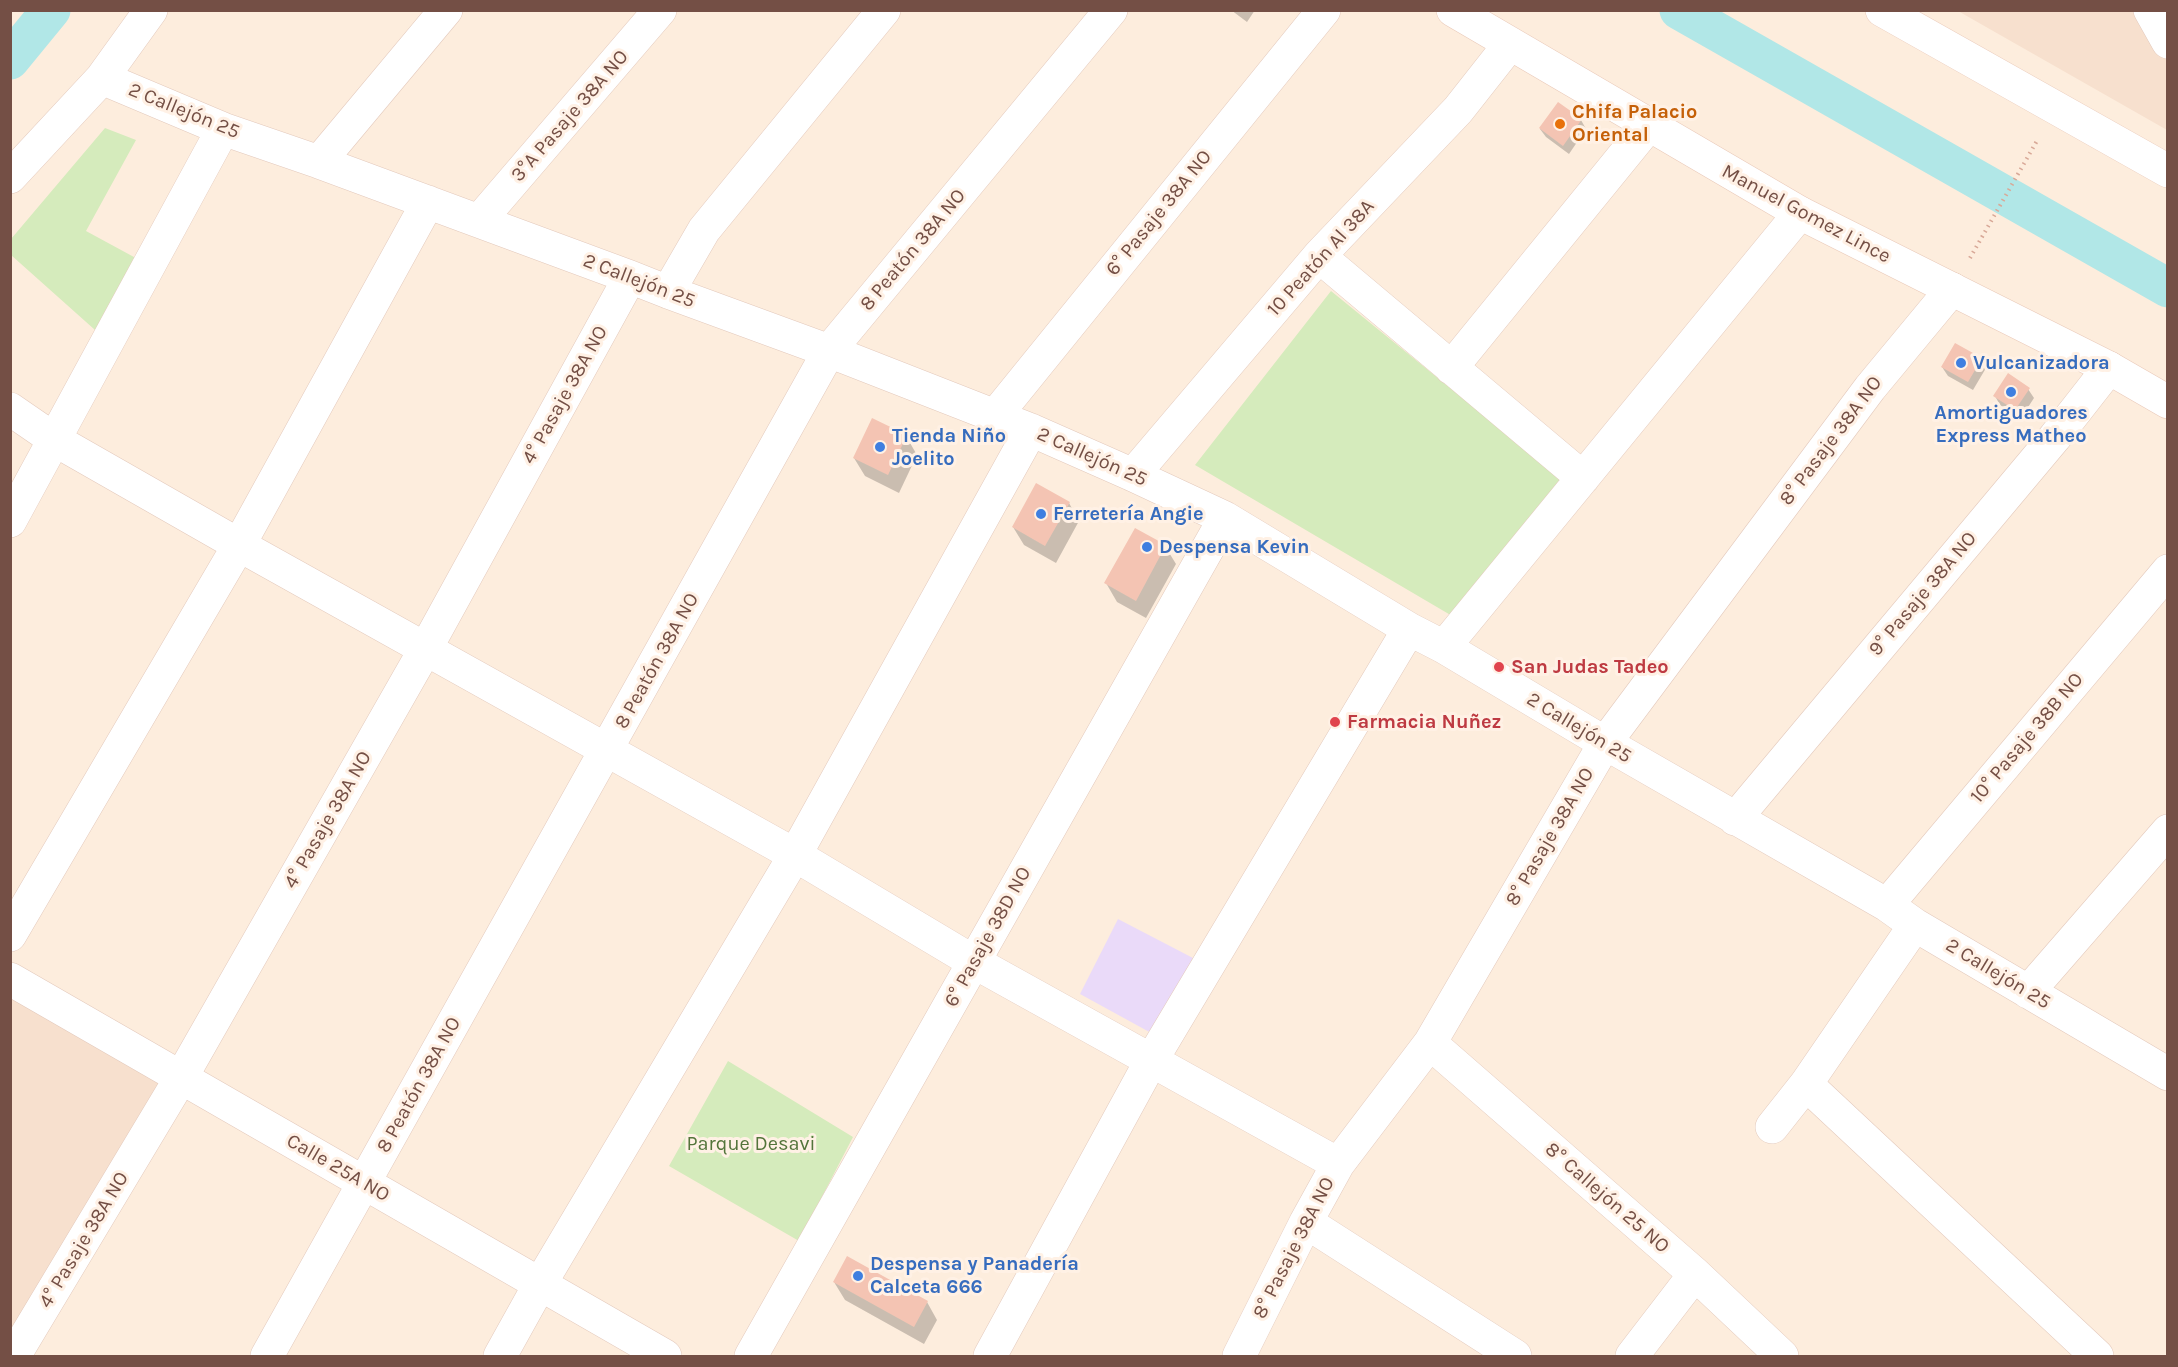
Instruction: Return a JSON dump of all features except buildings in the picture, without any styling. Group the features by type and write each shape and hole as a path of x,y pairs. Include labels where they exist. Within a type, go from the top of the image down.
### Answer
{"street":[{"path":"10,177 102,78 151,10"},
{"path":"319,162 446,10"},
{"name":"3°A Pasaje 38A NO","path":"479,221 660,10"},
{"path":"668,292 704,230 884,10"},
{"name":"8 Peatón 38A NO","path":"267,1356 830,351 1111,10"},
{"name":"6° Pasaje 38A NO","path":"995,416 1324,10"},
{"name":"Manuel Gomez Lince","path":"1453,10 1800,213 2109,368 2168,402"},
{"path":"1882,10 2168,171"},
{"path":"2150,10 2168,42"},
{"name":"10 Peatón Al 38A","path":"1134,475 1319,256 1458,110 1510,44"},
{"name":"2 Callejón 25","path":"102,78 223,129 319,162 830,351 1031,430 1225,518 1409,629 1444,647 1735,819 1887,905 1915,925 2168,1074"},
{"path":"1450,368 1648,126"},
{"path":"10,521 223,129"},
{"path":"10,935 239,545 428,202"},
{"path":"1444,647 1800,213"},
{"path":"1319,256 1583,478"},
{"name":"4° Pasaje 38A NO","path":"14,1356 182,1076 426,648 630,277"},
{"name":"8° Pasaje 38A NO","path":"1239,1356 1306,1222 1338,1164 1430,1043 1605,743 1870,388 1952,289"},
{"name":"9° Pasaje 38A NO","path":"1735,819 2055,437 2109,368"},
{"path":"10,409 55,440 239,545 795,855 974,962 1338,1164"},
{"path":"500,1356 540,1284 795,855 1031,430"},
{"name":"6° Pasaje 38D NO","path":"751,1356 1225,518"},
{"name":"10° Pasaje 38B NO","path":"1887,905 2168,571"},
{"path":"990,1356 1151,1061 1409,629"},
{"path":"2028,992 2168,831"},
{"path":"1772,1126 1806,1084 1915,925"},
{"name":"Calle 25A NO","path":"10,979 665,1356"},
{"name":"8° Callejón 25 NO","path":"1430,1043 1695,1274 1782,1356"},
{"path":"1806,1084 2097,1356"},
{"path":"1306,1222 1515,1356"},
{"path":"1632,1356 1695,1274"}],"path":[{"path":"1976,248 2031,151"}],"shaded area":[{"path":"1958,11 2167,11 2167,130"},
{"path":"1118,919 1193,958 1153,1034 1080,994"},
{"path":"11,975 181,1075 11,1356"}],"green space":[{"path":"105,128 136,140 86,231 145,263 104,338 11,255 11,239"},
{"path":"1331,291 1568,484 1459,620 1195,465"},
{"name":"Parque Desavi","path":"728,1061 853,1137 799,1241 669,1166"}],"waterway":[{"path":"10,60 51,10"},
{"path":"1679,10 2168,288"}],"place":[{"name":"Chifa Palacio Oriental","path":"1560,124"},
{"name":"Vulcanizadora","path":"1961,363"},
{"name":"Amortiguadores Express Matheo","path":"2011,392"},
{"name":"Tienda Niño Joelito","path":"880,447"},
{"name":"Ferretería Angie","path":"1041,514"},
{"name":"Despensa Kevin","path":"1147,547"},
{"name":"San Judas Tadeo","path":"1499,667"},
{"name":"Farmacia Nuñez","path":"1335,722"},
{"name":"Despensa y Panadería Calceta 666","path":"858,1276"}]}
